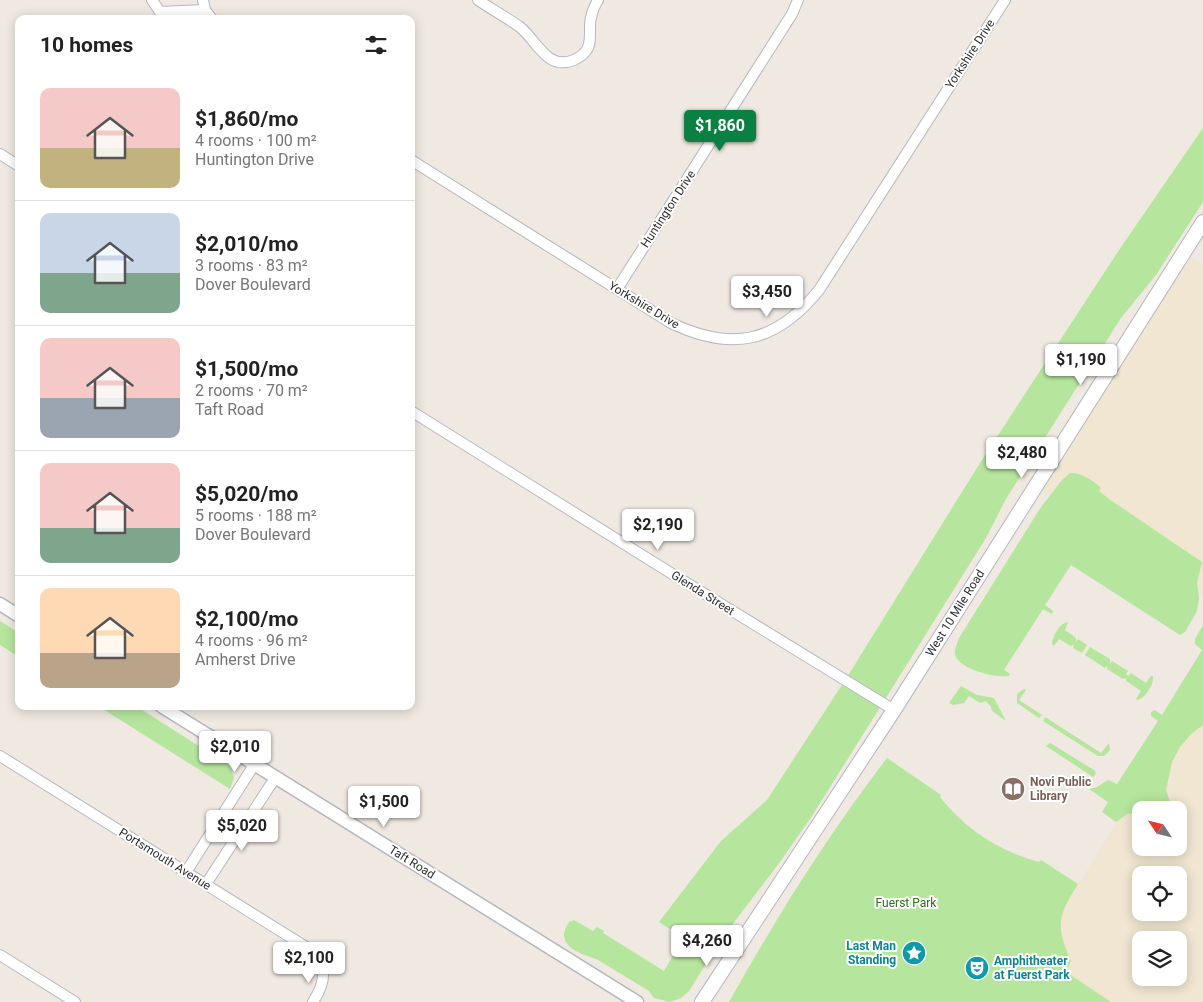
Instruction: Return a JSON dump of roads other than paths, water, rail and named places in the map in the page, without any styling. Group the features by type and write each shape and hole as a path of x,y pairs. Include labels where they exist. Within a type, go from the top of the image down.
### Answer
{"main road":[{"name":"West 10 Mile Road","path":"702,1002 894,710 1199,238 1203,222"}],"street":[{"path":"152,0 160,12 204,5"},
{"path":"478,0 520,27 530,36 543,54 559,63 578,58 586,51 590,41 591,16 598,0"},
{"name":"Huntington Drive","path":"616,290 792,14 798,0"},
{"name":"Yorkshire Drive","path":"415,163 671,323 701,336 716,339 728,340 754,336 781,326 795,316 812,299 1005,0"},
{"path":"0,154 15,163"},
{"name":"Glenda Street","path":"415,413 894,710"},
{"path":"0,604 15,613"},
{"name":"Taft Road","path":"167,710 637,1002"},
{"name":"Portsmouth Avenue","path":"0,756 306,947 318,958 323,969 322,984 313,1002"},
{"path":"186,872 254,765"},
{"path":"206,884 275,778"},
{"path":"0,955 76,1002"}],"place":[{"name":"Novi Public Library","path":"1013,789"},
{"name":"Last Man Standing","path":"914,953"},
{"name":"Amphitheater at Fuerst Park","path":"977,968"}],"park label":[{"name":"Fuerst Park","path":"906,903"}]}
